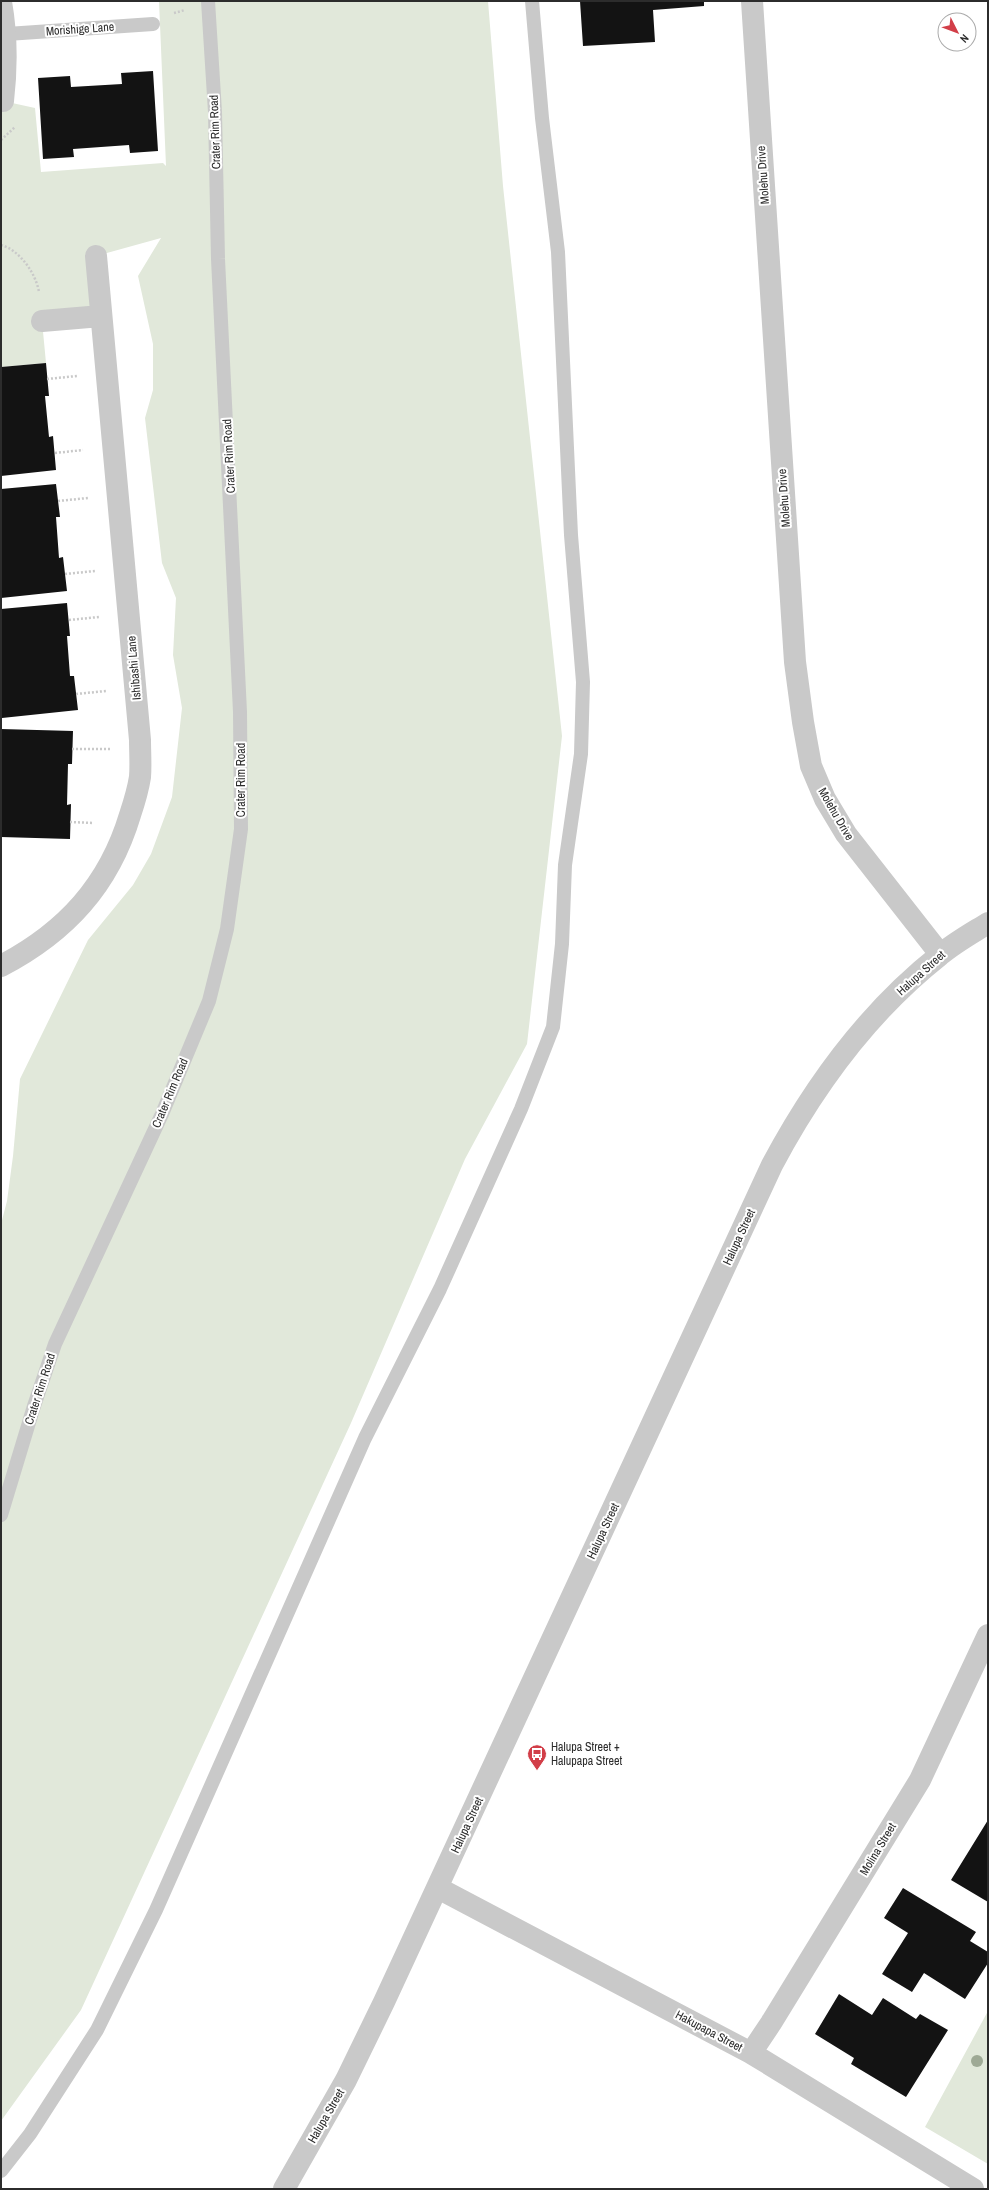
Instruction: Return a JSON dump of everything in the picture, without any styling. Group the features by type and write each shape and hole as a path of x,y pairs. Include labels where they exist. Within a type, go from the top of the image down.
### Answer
{"street":[{"name":"Molehu Drive","path":"752,1 795,662 802,722 811,766 826,799 846,834 940,954"},
{"path":"1,2 7,34 6,73 3,101"},
{"name":"Ishibashi Lane","path":"1,966 57,931 97,886 112,862 125,832 140,777 140,740 96,256"},
{"path":"42,321 101,316"},
{"name":"Halupa Street","path":"284,2189 346,2080 438,1888 772,1165 796,1120 820,1084 861,1032 940,954 988,923"},
{"name":"Molina Street","path":"751,2053 771,2023 920,1780 988,1635"},
{"name":"Hakupapa Street","path":"438,1888 751,2053 973,2189"}],"lane":[{"path":"1,2171 30,2134 97,2030 156,1910 365,1438 440,1290 521,1108 553,1027 562,944 565,865 581,754 583,682 570,535 558,252 542,118 532,1"},
{"name":"Crater Rim Road","path":"1,1515 34,1406 55,1344 162,1114 209,1001 227,929 241,829 240,712 218,259 215,112 209,3"},
{"name":"Morishige Lane","path":"7,34 153,24"}],"path":[{"path":"153,24 171,14 209,3"},
{"path":"1,245 16,254 29,266 38,284 39,292"},
{"path":"47,379 77,376"},
{"path":"55,453 83,450"},
{"path":"58,501 88,498"},
{"path":"65,574 95,571"},
{"path":"69,620 99,618"},
{"path":"76,694 106,691"},
{"path":"72,749 110,749"},
{"path":"70,822 94,823"}],"shaded area":[{"path":"159,1 488,1 503,186 562,736 527,1044 465,1159 351,1423 81,2010 1,2121 1,1224 7,1201 13,1156 20,1079 88,940 133,885 151,854 172,797 182,708 173,655 176,598 162,563 145,418 153,390 153,344 138,276 161,238 96,256 101,316 42,321 46,363 1,367 1,2 3,101 35,108 41,172 163,163 166,166"},
{"path":"988,2011 988,2164 925,2127"}],"building":[{"path":"580,1 704,1 704,6 653,10 655,42 583,46"},
{"path":"153,71 158,151 130,153 129,145 73,149 74,157 43,159 38,78 70,76 71,87 122,84 121,73"},
{"path":"46,363 49,396 45,396 49,437 53,436 56,470 1,476 1,367"},
{"path":"56,484 60,517 56,517 59,558 63,557 67,591 1,598 1,489"},
{"path":"67,603 70,636 67,636 70,676 74,676 78,710 2,718 1,609"},
{"path":"1,729 73,731 72,764 68,764 67,805 71,804 70,839 1,837"},
{"path":"988,1820 988,1902 951,1880"},
{"path":"903,1888 976,1932 970,1941 988,1952 988,1963 965,1999 924,1973 912,1992 882,1974 908,1933 884,1918"},
{"path":"839,1994 872,2015 883,1998 916,2019 920,2014 948,2030 906,2097 851,2064 854,2058 815,2034"}],"place":[{"name":"Halupa Street + Halupapa Street","path":"537,1771"}]}
